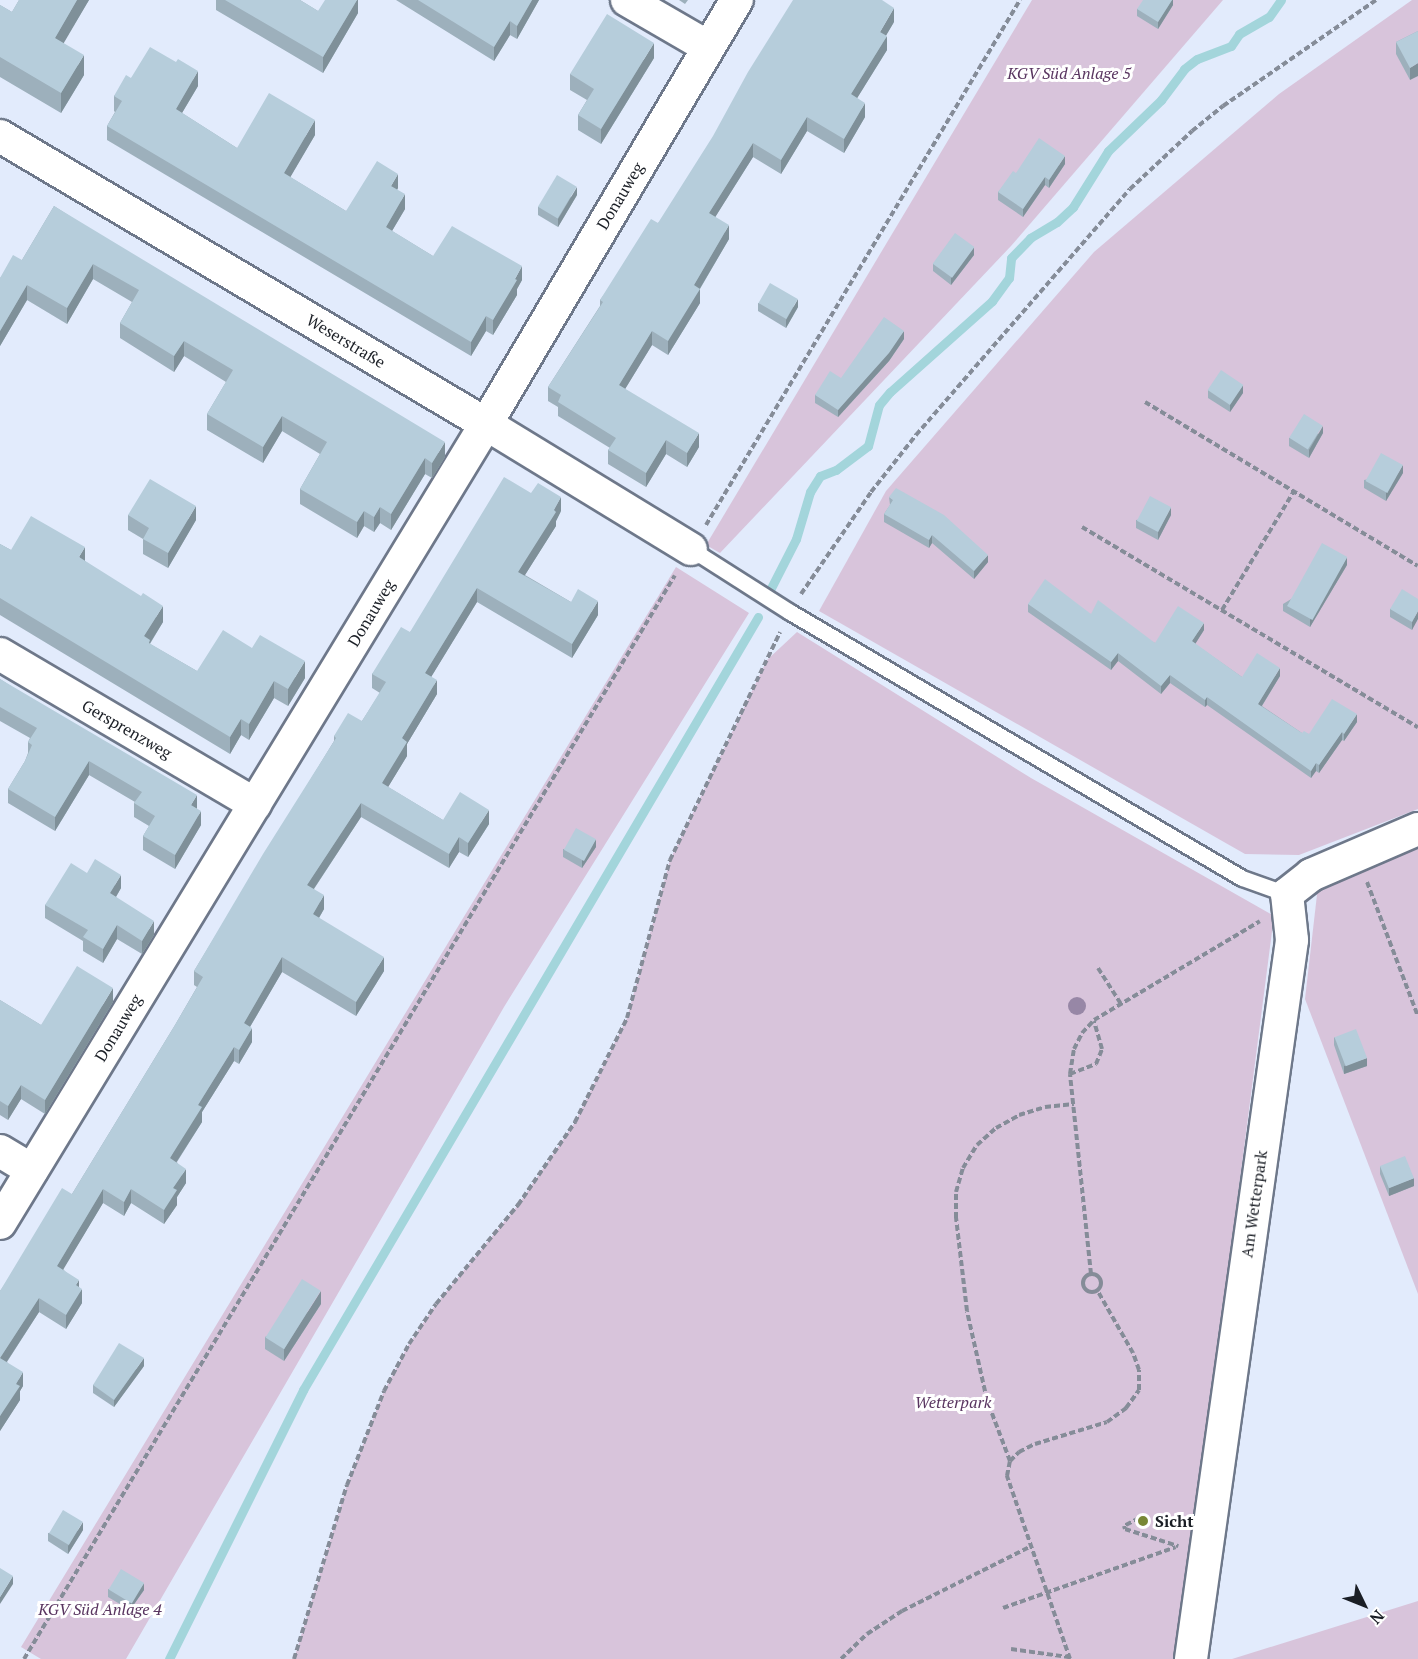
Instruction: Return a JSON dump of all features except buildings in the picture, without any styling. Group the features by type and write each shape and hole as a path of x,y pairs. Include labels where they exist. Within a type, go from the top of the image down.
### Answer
{"street":[{"path":"627,0 708,47"},
{"name":"Donauweg","path":"0,1223 486,424 737,0"},
{"name":"Weserstraße","path":"0,136 486,424 691,549"},
{"name":"Gersprenzweg","path":"0,654 255,804"},
{"path":"1287,894 1311,875 1418,829"},
{"name":"Am Wetterpark","path":"1191,1659 1292,940 1287,894"},
{"path":"0,1151 32,1170"}],"lane":[{"path":"691,549 790,612 1242,878 1287,894"}],"path":[{"path":"24,1659 1020,0"},
{"path":"294,1659 347,1485 384,1391 409,1344 436,1304 518,1205 575,1122 627,1018 670,860 790,612 871,492 909,443 1130,189 1192,131 1223,106 1376,0"},
{"path":"1145,402 1418,566"},
{"path":"1222,610 1294,492"},
{"path":"1082,527 1418,727"},
{"path":"1357,855 1418,1016"},
{"path":"1091,1274 1071,1074 1074,1049 1082,1033 1094,1020 1258,922 1287,894"},
{"path":"1098,968 1121,1004"},
{"path":"1071,1074 1096,1064 1102,1049 1094,1020"},
{"path":"1011,1650 1069,1658 1029,1546 1007,1476 1010,1461 987,1400 967,1311 956,1218 956,1192 963,1168 977,1145 996,1128 1019,1114 1045,1107 1074,1104"},
{"path":"1091,1274 1084,1279 1084,1287 1091,1292 1097,1290"},
{"path":"1010,1461 1026,1447 1107,1422 1126,1408 1139,1390 1139,1370 1133,1353 1097,1290 1100,1280 1091,1274"},
{"path":"1139,1518 1124,1526 1125,1529 1170,1542"},
{"path":"1003,1608 1208,1535"},
{"path":"841,1659 867,1634 902,1611 1029,1546"}],"green space":[{"name":"KGV Süd Anlage 5","path":"1032,0 1223,0 1011,246 720,553 706,545"},
{"path":"1412,0 1418,0 1418,809 1299,855 1245,854 819,611 886,491 1094,252 1279,94"},
{"name":"KGV Süd Anlage 4","path":"676,567 749,613 504,1007 126,1659 41,1659 21,1647"},
{"name":"Wetterpark","path":"797,632 1031,778 1274,916 1178,1659 294,1659 347,1485 384,1391 409,1344 436,1304 518,1205 575,1122 627,1018 670,860 767,660"},
{"path":"1418,846 1418,1294 1305,999 1318,886"},
{"path":"1418,1601 1418,1659 1232,1659"}],"waterway":[{"path":"770,590 796,539 810,492 820,476 836,470 868,446 879,405 890,392 992,301 1009,278 1011,258 1030,238 1057,222 1073,207 1108,151 1161,100 1184,69 1197,59 1231,46 1239,34 1269,17 1281,0"},
{"path":"169,1659 303,1390 758,617"}],"place":[{"name":"Sicht","path":"1143,1521"}]}
